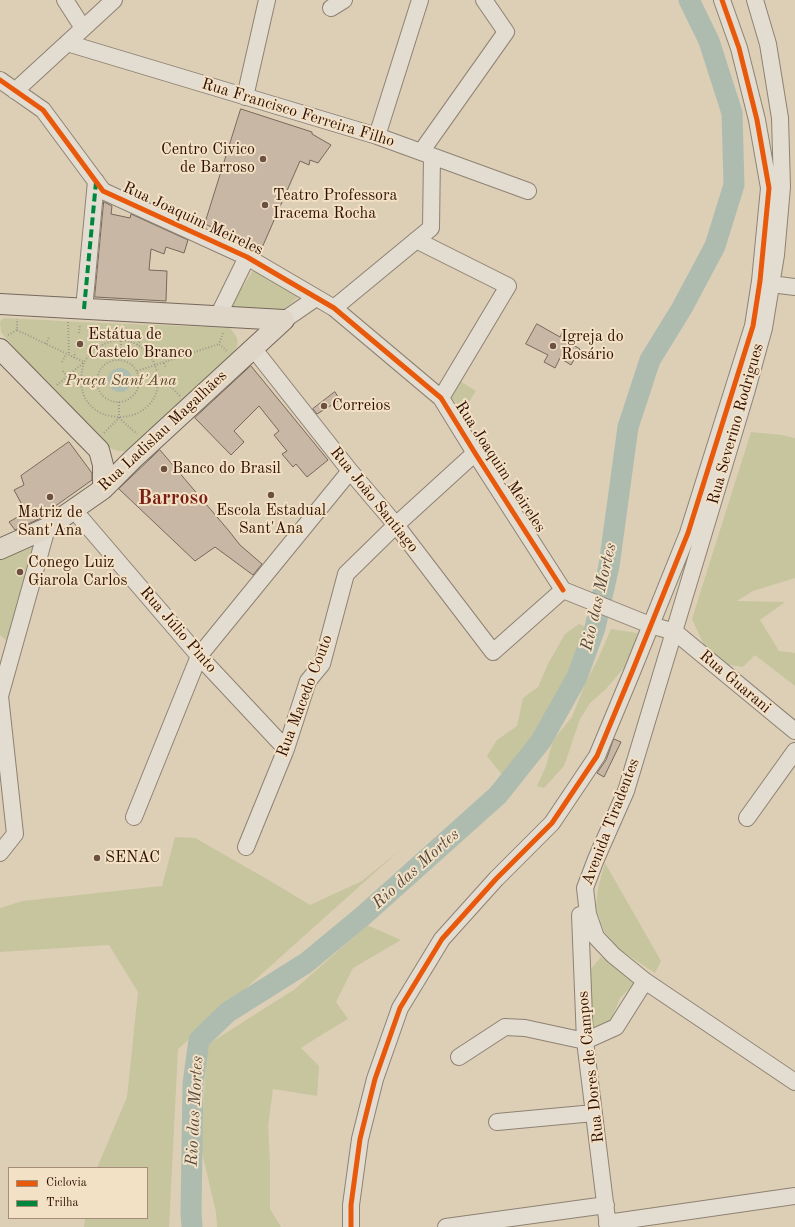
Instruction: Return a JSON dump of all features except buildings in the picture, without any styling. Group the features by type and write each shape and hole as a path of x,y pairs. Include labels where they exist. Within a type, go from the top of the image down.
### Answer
{"main road":[{"path":"9,310 82,316 222,322 284,320"},
{"name":"Rua Ladislau Magalhães","path":"0,549 47,528 103,489 138,445 284,320"},
{"path":"2,343 101,442 119,454 138,445"},
{"path":"101,442 103,489"}],"street":[{"path":"65,0 83,28"},
{"path":"15,90 114,0"},
{"path":"245,97 267,0"},
{"path":"377,136 420,0"},
{"path":"334,308 430,228 426,154 506,32 484,0"},
{"path":"351,1227 351,1205 360,1139 375,1079 400,1008 442,939 496,879 552,823 597,756 688,533 753,326 760,281 769,188 757,120 739,48 722,0"},
{"name":"Rua Severino Rodrigues","path":"675,632 764,328 776,255 782,187 780,118 768,44 755,0"},
{"name":"Rua Francisco Ferreira Filho","path":"67,43 377,136 528,191"},
{"name":"Rua Joaquim Meireles","path":"0,80 43,110 103,191 247,257 334,308 441,398 564,590"},
{"path":"82,316 96,181"},
{"path":"416,240 508,286 441,398"},
{"path":"222,322 247,257"},
{"path":"771,284 795,287"},
{"name":"Rua Ladislau Magalhães","path":"284,320 316,298"},
{"name":"Rua João Santiago","path":"253,348 350,471 396,525 493,652 564,590"},
{"name":"Rua Macedo Couto","path":"246,847 286,749 308,681 322,664 346,574 396,525 475,453"},
{"path":"134,817 199,656 350,471"},
{"name":"Rua Júlio Pinto","path":"73,509 199,656 286,749"},
{"path":"0,853 15,834 0,696 6,648 47,528"},
{"path":"564,590 650,625 675,632"},
{"name":"Rua Guarani","path":"675,632 795,731"},
{"name":"Avenida Tiradentes","path":"675,632 626,791 585,888 588,914 596,937 613,955 645,981 795,1082"},
{"path":"747,818 795,751"},
{"name":"Rua Dores de Campos","path":"588,914 580,915 585,1041 608,1225"},
{"path":"459,1057 505,1027 525,1028 585,1041 616,1027 645,981"},
{"path":"497,1122 594,1113"},
{"path":"608,1225 795,1196"},
{"path":"446,1227 606,1205"}],"path":[{"path":"9,310 17,330 74,358 84,362 95,348 111,341 120,340 138,345 145,350 151,357 158,373 158,382 152,400 138,413 129,417 109,417 100,413 86,400 80,381 84,362 56,385"},
{"path":"79,333 82,316"},
{"path":"68,321 69,355"},
{"path":"219,344 222,322"},
{"path":"120,323 121,359"},
{"path":"2,343 17,330"},
{"path":"46,344 49,337"},
{"path":"138,345 141,340"},
{"path":"219,344 231,355"},
{"path":"137,371 219,344"},
{"path":"74,358 75,352"},
{"path":"62,362 66,354"},
{"path":"121,359 129,362 137,371 139,385 133,396 128,399 119,402 110,400 104,397 97,387 96,380 100,368 110,361 121,359"},
{"path":"164,363 166,368"},
{"path":"63,371 67,376"},
{"path":"158,373 184,399"},
{"path":"119,402 119,418 138,445"},
{"path":"101,442 119,418"}],"green space":[{"path":"254,269 300,296 278,314 228,310"},
{"name":"Praça Sant'Ana","path":"2,319 230,328 238,342 234,352 135,447 126,451 118,451 105,446 51,390 5,337 1,332 0,322"},
{"path":"460,381 476,391 464,410 448,395"},
{"path":"751,432 782,435 795,438 795,578 753,591 737,601 785,602 760,620 779,651 795,653 795,686 755,655 743,667 717,663 706,649 692,619"},
{"path":"39,539 11,645 0,635 0,560"},
{"path":"579,624 589,628 570,676 524,753 504,777 487,756 497,740 517,726 523,698 538,687 548,664 565,634"},
{"path":"611,629 637,633 635,648 627,664 606,689 590,703 580,719 564,766 544,788 537,786 546,766 553,740 572,717 585,684"},
{"path":"175,837 195,838 310,905 362,881 400,850 178,1049 169,1227 84,1227 85,1219 148,1219 148,1167 97,1167 127,1097 138,992 109,945 0,952 0,908 23,901 162,886"},
{"path":"605,863 661,961 655,973 619,949 604,931 596,908 598,888"},
{"path":"367,925 401,940 353,968 336,1002 348,1019 301,1048 319,1066 317,1096 273,1089 268,1126 270,1209 281,1227 217,1227 216,1212 201,1148 207,1045 295,989"},
{"path":"601,957 636,982 620,998 609,1025 590,1031 590,970"}],"shaded area":[{"path":"120,368 129,371 132,380 129,389 120,392 111,389 108,380 111,371"}],"waterway":[{"name":"Rio das Mortes","path":"192,1227 193,1084 199,1040 228,1012 306,963 364,915 498,795 541,741 577,677 595,628 609,566 628,427 650,360 682,308 715,246 734,185 732,113 709,41 689,0"}],"marked path":[{"path":"84,309 96,182"}],"cycle path":[{"path":"351,1227 351,1205 360,1139 375,1079 400,1008 442,939 496,879 552,823 597,756 688,533 753,326 760,281 769,188 757,120 739,48 722,0"},
{"path":"0,80 43,110 103,191 247,257 334,308 441,398 563,590"}],"place":[{"name":"Centro Civico de Barroso","path":"263,159"},
{"name":"Teatro Professora Iracema Rocha","path":"265,205"},
{"name":"Estátua de Castelo Branco","path":"80,344"},
{"name":"Igreja do Rosário","path":"553,346"},
{"name":"Correios","path":"324,406"},
{"name":"Banco do Brasil","path":"164,469"},
{"name":"Escola Estadual Sant'Ana","path":"271,495"},
{"name":"Matriz de Sant'Ana","path":"50,497"},
{"name":"Conego Luiz Giarola Carlos","path":"20,572"},
{"name":"SENAC","path":"97,858"}],"district":[{"name":"Barroso","path":"173,499"}]}
